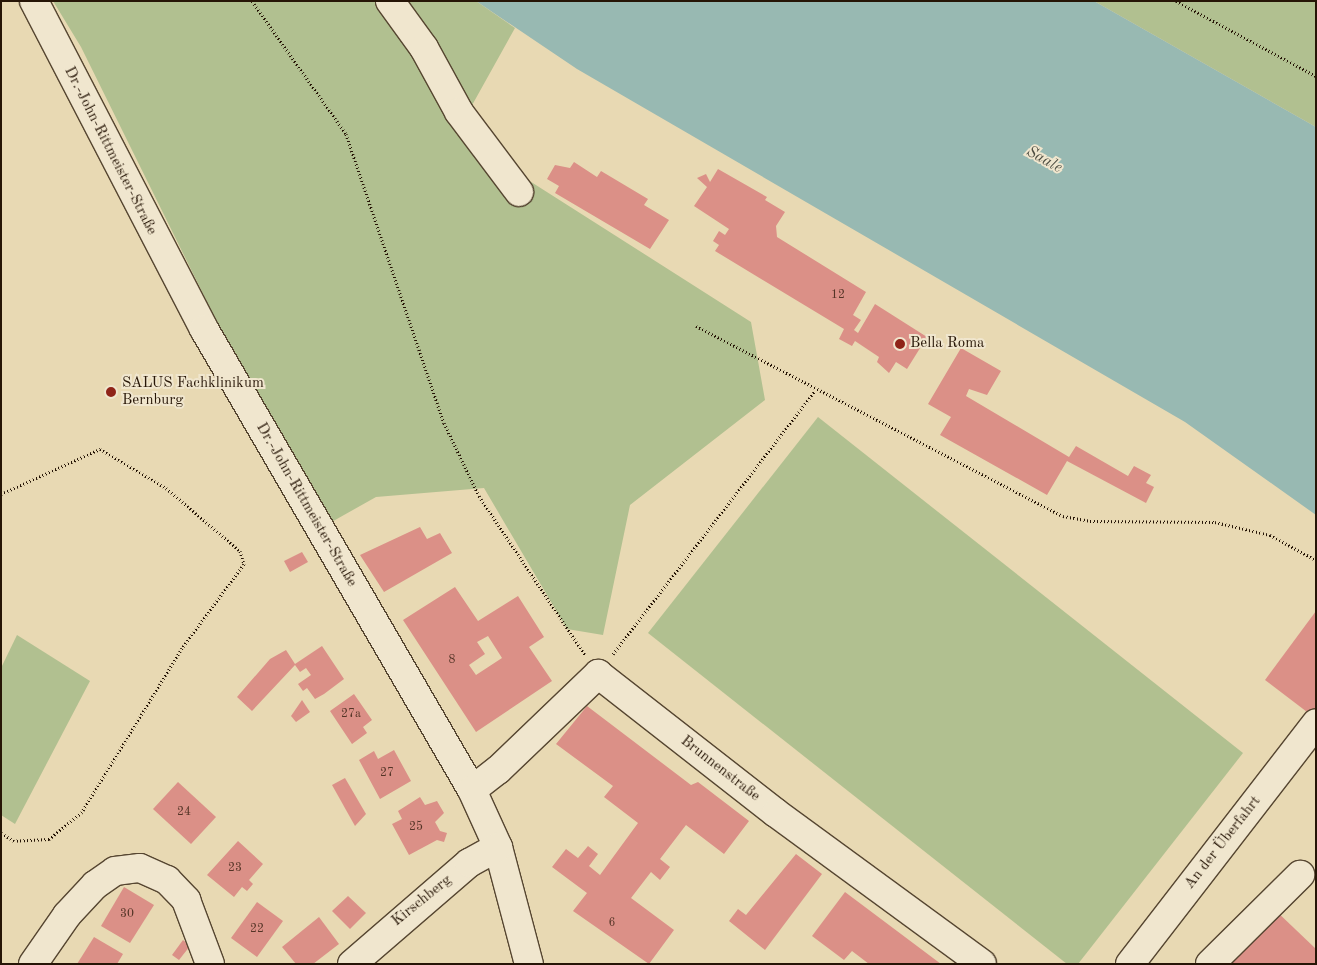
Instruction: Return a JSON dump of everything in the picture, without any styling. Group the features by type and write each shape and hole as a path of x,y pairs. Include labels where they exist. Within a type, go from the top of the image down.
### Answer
{"street":[{"name":"Dr.-John-Rittmeister-Straße","path":"34,1 204,329 472,790 498,847 529,964"},
{"path":"390,1 424,48 459,112 519,192"},
{"path":"472,790 498,770 598,674"},
{"name":"Brunnenstraße","path":"598,674 776,813 982,964"},
{"name":"An der Überfahrt","path":"1130,964 1316,723"},
{"name":"Kirschberg","path":"352,964 469,863 498,847"},
{"path":"33,964 67,915 95,885 115,871 140,868 168,880 186,900 210,964"},
{"path":"1210,964 1300,875"}],"path":[{"path":"252,1 346,134 444,423 479,496 598,674 815,391"},
{"path":"1176,1 1316,76"},
{"path":"696,326 815,391 1063,516 1090,521 1215,522 1270,535 1316,560"},
{"path":"1,494 100,449 166,488 240,551 244,564 182,648 82,812 49,839 14,841 1,833"}],"green space":[{"path":"53,1 476,1 515,28 456,134 751,322 765,400 630,505 603,635 567,629 484,488 376,497 328,524 217,322 81,47"},
{"path":"1094,1 1316,1 1316,127"},
{"path":"818,417 1243,753 1078,964 1067,964 648,633"},
{"path":"17,635 90,681 15,824 1,815 1,668"}],"water":[{"name":"Saale","path":"476,1 1094,1 1316,127 1316,515 1185,422 577,69"}],"building":[{"path":"574,162 597,177 601,171 648,199 644,205 669,220 650,249 555,193 559,186 547,179 555,165 570,168"},
{"path":"718,169 767,197 765,200 785,212 776,226 777,237 866,292 853,315 861,320 854,330 858,333 875,304 927,337 907,369 896,362 889,373 877,362 879,357 855,341 852,346 839,339 844,329 715,251 719,245 713,241 719,231 725,235 729,229 694,206 707,187 697,178 706,174 710,182"},
{"path":"961,348 1001,371 987,395 969,389 966,396 1069,457 1076,446 1128,476 1134,466 1151,475 1146,483 1154,487 1146,503 1067,461 1047,495 940,435 951,417 928,404"},
{"path":"420,527 427,539 440,533 452,553 384,592 360,555"},
{"path":"302,552 308,562 290,572 284,561"},
{"path":"455,587 478,621 518,596 544,637 529,647 552,681 476,732 403,620","holes":["488,636 502,658 476,675 469,665 485,654 477,642"]},
{"path":"1316,611 1316,709 1311,715 1265,680"},
{"path":"322,646 344,679 324,694 315,699 307,688 303,691 298,684 311,675 306,668 300,672 295,665 252,711 237,697 270,659 286,650 295,664"},
{"path":"354,694 372,720 363,727 367,733 352,744 330,711"},
{"path":"302,700 310,712 296,722 291,716"},
{"path":"587,706 691,785 698,782 749,821 724,854 686,825 660,859 670,867 660,880 651,872 631,898 674,930 649,964 573,911 587,893 552,867 566,849 578,858 588,846 598,854 589,866 600,875 638,823 604,797 613,786 556,744"},
{"path":"394,750 411,781 380,799 359,760 374,751 378,759"},
{"path":"345,778 366,814 355,826 332,785"},
{"path":"178,782 216,817 191,844 153,809"},
{"path":"420,797 425,805 437,801 444,813 435,822 440,831 447,833 444,842 437,840 409,855 392,824 402,819 398,811"},
{"path":"238,841 263,864 249,880 253,884 247,891 242,887 234,897 207,875"},
{"path":"796,854 822,874 765,950 729,921 738,909 746,915"},
{"path":"124,887 154,905 130,943 101,926"},
{"path":"845,892 941,964 869,964 852,951 844,960 812,936"},
{"path":"348,896 366,913 350,929 332,911"},
{"path":"257,902 283,921 257,957 231,938"},
{"path":"1273,908 1316,949 1316,964 1220,964"},
{"path":"319,917 339,944 313,964 296,964 282,947"},
{"path":"94,937 123,954 117,964 77,964"},
{"path":"183,940 190,946 179,960 172,955"}],"place":[{"name":"Bella Roma","path":"900,344"},
{"name":"SALUS Fachklinikum Bernburg","path":"111,392"}]}
